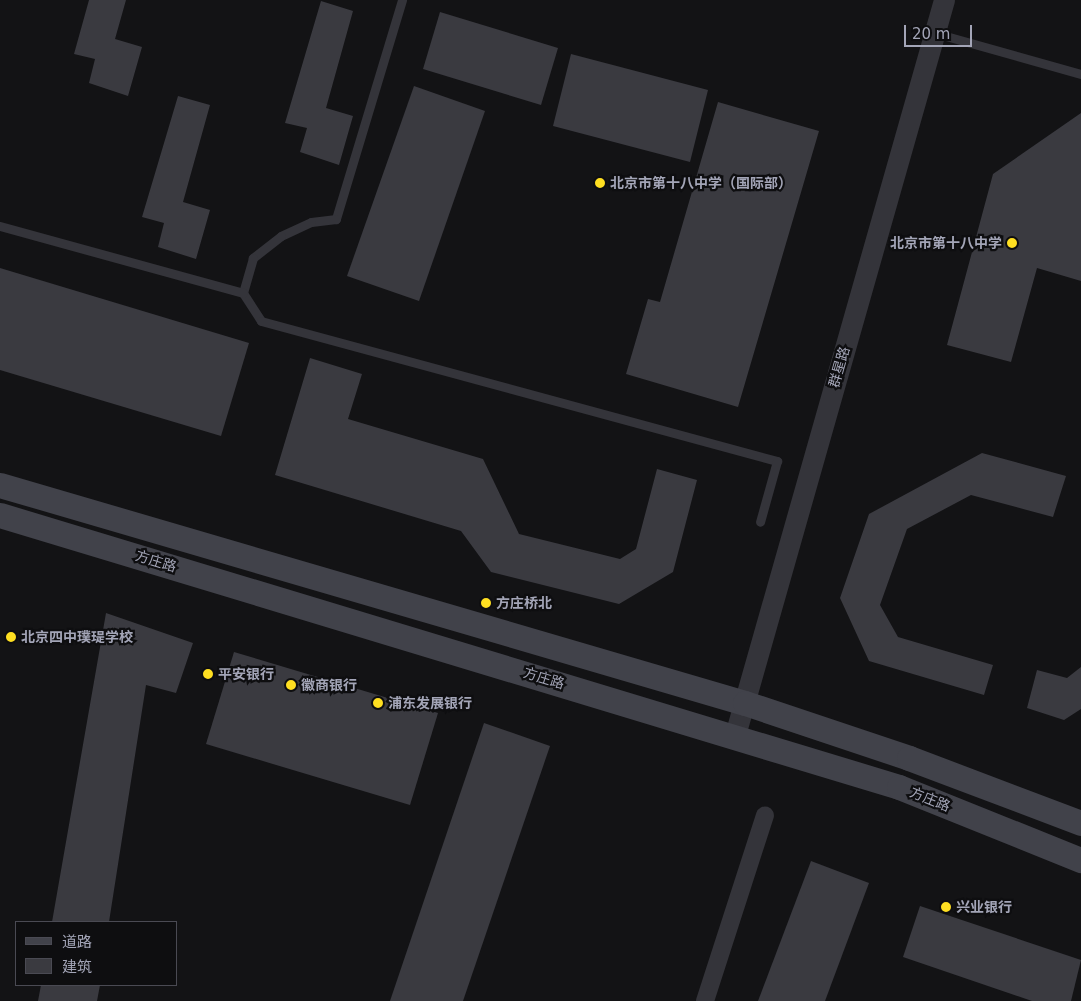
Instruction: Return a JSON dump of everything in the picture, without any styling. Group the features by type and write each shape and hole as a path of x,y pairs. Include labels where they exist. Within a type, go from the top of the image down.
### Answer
{"main road":[{"path":"0,484 745,703 909,758 1081,823"},
{"name":"方庄路","path":"0,515 735,735 899,787 1081,860"}],"street":[{"name":"群星路","path":"735,735 944,0"},
{"path":"705,1001 765,815"}],"lane":[{"path":"243,293 253,258 296,229 311,222 336,219 402,0"},
{"path":"935,33 1081,74"},
{"path":"0,226 243,293 261,321 777,461 760,522"}],"building":[{"path":"89,0 126,0 115,39 142,47 128,96 89,83 95,59 74,54"},
{"path":"321,1 353,11 326,108 353,116 339,165 300,152 307,128 285,123"},
{"path":"440,12 558,48 541,105 423,69"},
{"path":"571,54 708,90 690,162 553,126"},
{"path":"414,86 485,111 419,301 347,276"},
{"path":"178,96 210,105 183,202 210,210 196,259 158,247 164,223 142,217"},
{"path":"718,102 819,131 738,407 626,374 648,299 660,302"},
{"path":"1081,113 1081,281 1037,268 1011,362 947,345 993,174"},
{"path":"0,268 249,343 221,436 0,370"},
{"path":"310,358 362,374 348,419 483,459 519,534 620,559 636,549 657,469 697,480 673,572 619,604 491,572 461,531 275,475"},
{"path":"982,453 1066,476 1053,517 971,495 907,529 880,605 898,637 993,665 984,695 869,661 840,598 869,514"},
{"path":"106,613 193,643 176,693 146,685 109,921 52,921"},
{"path":"234,652 438,713 410,805 206,744"},
{"path":"1081,667 1081,709 1064,720 1027,708 1037,670 1067,678"},
{"path":"484,723 550,746 463,1001 390,1001"},
{"path":"811,861 869,883 825,1001 758,1001"},
{"path":"920,906 1081,960 1071,1001 1032,1001 903,957"},
{"path":"41,986 100,986 97,1001 38,1001"}],"place":[{"name":"北京市第十八中学（国际部）","path":"600,183"},
{"name":"北京市第十八中学","path":"1012,243"},
{"name":"方庄桥北","path":"486,603"},
{"name":"北京四中璞瑅学校","path":"11,637"},
{"name":"平安银行","path":"208,674"},
{"name":"徽商银行","path":"291,685"},
{"name":"浦东发展银行","path":"378,703"},
{"name":"兴业银行","path":"946,907"}]}
